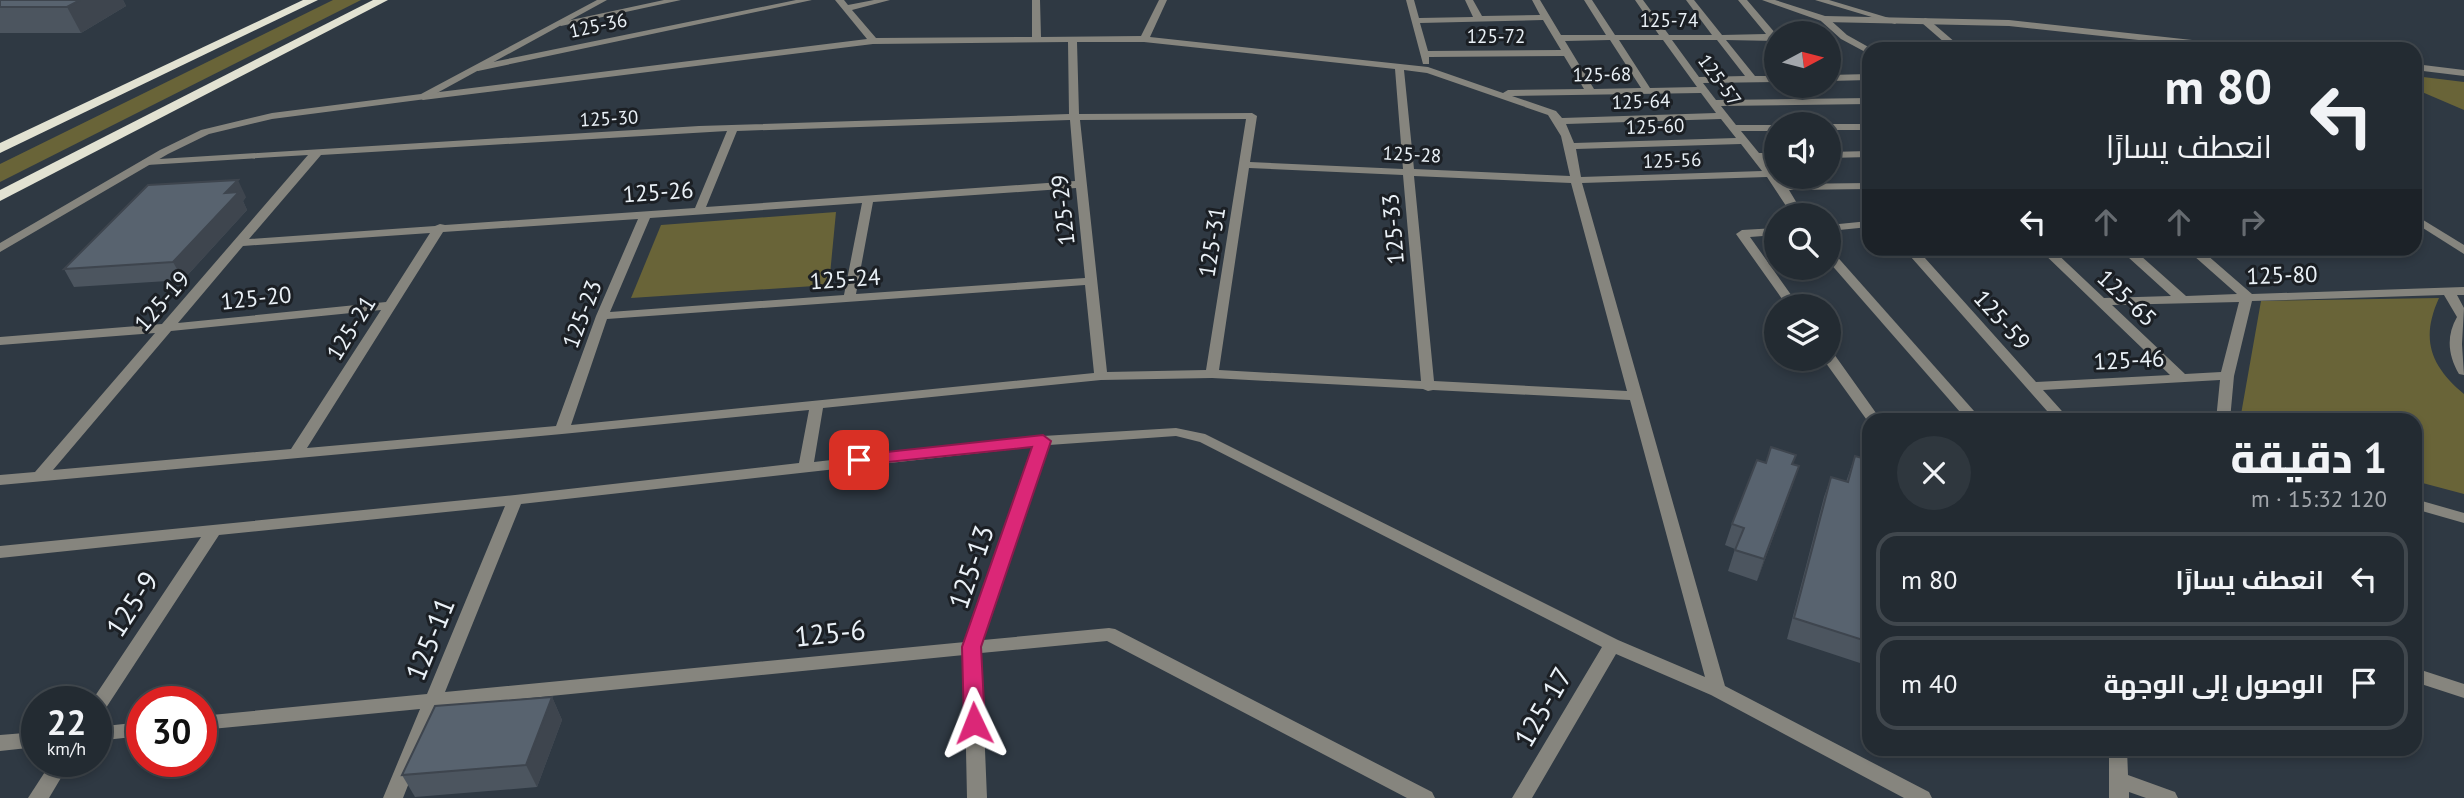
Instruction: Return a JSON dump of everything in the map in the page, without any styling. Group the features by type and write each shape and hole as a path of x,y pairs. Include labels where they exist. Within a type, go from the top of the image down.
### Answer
{"highway":[{"path":"0,149 312,0"},
{"path":"0,196 382,0"}],"street":[{"path":"422,97 603,0"},
{"path":"561,23 677,0"},
{"name":"125-36","path":"478,68 808,0"},
{"path":"839,0 873,41"},
{"path":"848,8 886,0"},
{"path":"1036,0 1037,39"},
{"path":"1144,39 1163,0"},
{"path":"1410,0 1428,70"},
{"path":"1469,0 1479,19"},
{"path":"1536,0 1561,38 1590,91"},
{"path":"1588,0 1647,90"},
{"name":"125-57","path":"1639,0 1713,103 1764,167"},
{"path":"1690,0 1752,79"},
{"path":"1742,0 1764,25"},
{"path":"1766,0 1824,19 2009,23 2183,42"},
{"path":"1819,0 1896,21"},
{"path":"1415,20 1548,17"},
{"path":"1824,19 1844,37 1862,47"},
{"path":"1924,21 1950,42"},
{"name":"125-74","path":"1561,38 1764,38"},
{"name":"125-29","path":"1072,39 1074,114 1101,376"},
{"path":"0,248 190,138 231,124 272,116 422,97 873,41 1144,39 1428,70 1552,113 1560,121 1570,146 1576,180 1717,690"},
{"name":"125-72","path":"1424,54 1569,53"},
{"name":"125-33","path":"1399,66 1428,387"},
{"path":"2422,68 2464,73"},
{"path":"1841,78 1862,77"},
{"path":"1696,80 1764,79"},
{"name":"125-68","path":"1501,94 1703,89"},
{"path":"1713,103 1862,101"},
{"name":"125-30","path":"147,162 733,128 1074,114 1252,116"},
{"name":"125-31","path":"1212,374 1252,116"},
{"name":"125-64","path":"1560,121 1723,116"},
{"path":"1841,127 1862,127"},
{"path":"699,211 733,128"},
{"path":"1732,128 1764,128"},
{"name":"125-60","path":"1570,146 1742,141"},
{"name":"125-19","path":"39,477 317,152"},
{"path":"1841,155 1862,154"},
{"path":"1755,156 1764,156"},
{"name":"125-28","path":"1246,165 1576,180"},
{"name":"125-56","path":"1576,180 1764,174"},
{"name":"125-26","path":"239,243 1081,184"},
{"path":"1841,186 1862,186"},
{"path":"849,300 868,199"},
{"name":"125-23","path":"562,430 602,316 645,215"},
{"path":"2422,223 2464,250"},
{"path":"1841,227 1862,225"},
{"name":"125-21","path":"298,452 440,227"},
{"path":"1764,233 1742,234 1764,265"},
{"name":"125-59","path":"1916,256 2057,413"},
{"name":"125-65","path":"2052,256 2182,379"},
{"path":"2133,256 2182,299"},
{"path":"2200,256 2247,296 2227,376 2223,413"},
{"path":"1841,269 1969,413"},
{"name":"125-24","path":"602,316 1091,281"},
{"path":"2448,291 2463,317 2456,329 2456,349 2464,371"},
{"name":"125-80","path":"2101,302 2464,291"},
{"name":"125-20","path":"0,341 166,328 390,305"},
{"path":"1839,371 1869,413"},
{"path":"0,480 562,430 1101,376 1212,374 1636,396"},
{"name":"125-46","path":"2034,386 2227,376"},
{"path":"806,466 817,404"},
{"path":"0,552 515,500 1043,441 1176,432 1205,439 1612,645 1717,690 1922,798"},
{"name":"125-13","path":"977,798 972,647 1043,441"},
{"name":"125-11","path":"393,798 515,500"},
{"path":"2422,506 2464,518"},
{"name":"125-9","path":"111,686 214,530"},
{"name":"125-6","path":"217,721 1109,634 1425,798"},
{"name":"125-17","path":"1522,798 1612,645"},
{"path":"2422,677 2464,691"},
{"path":"0,743 21,741"},
{"path":"2118,756 2119,789 2168,798"},
{"path":"38,798 52,777"}],"shaded area":[{"path":"333,0 361,0 0,182 0,164"},
{"path":"2422,77 2464,82 2464,110 2422,92"},
{"path":"836,212 829,285 631,298 661,225"},
{"path":"2439,298 2433,313 2430,339 2437,362 2464,394 2464,494 2422,483 2422,413 2241,413 2261,301"}],"building":[{"path":"0,0 80,0 67,7 0,7"},
{"path":"238,180 225,193 239,192 173,262 64,269 148,185"},
{"path":"1771,447 1796,455 1792,464 1799,466 1764,559 1735,550 1744,528 1732,524 1757,460 1766,463"},
{"path":"1855,456 1862,458 1862,640 1794,618 1831,477 1848,482"},
{"path":"552,697 526,765 402,775 435,706"}],"route":[{"path":"859,460 1043,441 972,647 974,723"}]}
